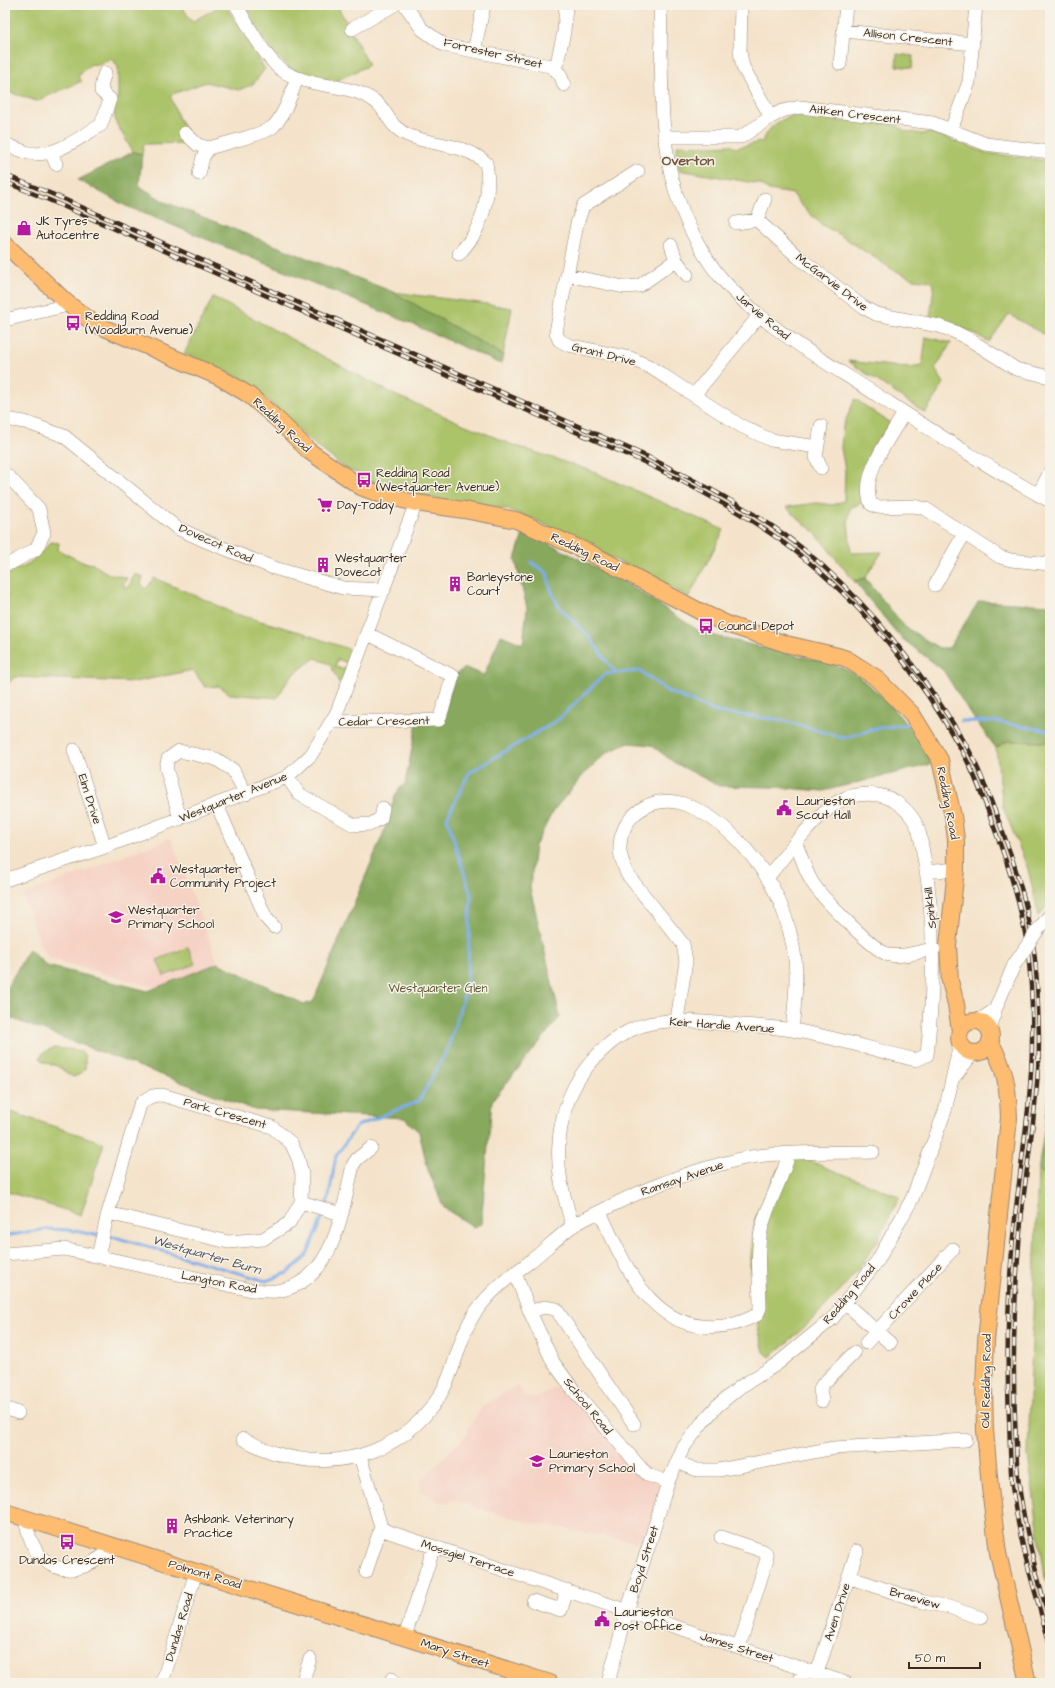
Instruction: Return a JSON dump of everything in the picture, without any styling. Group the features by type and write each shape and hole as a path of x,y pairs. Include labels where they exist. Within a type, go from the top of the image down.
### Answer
{"main road":[{"name":"Redding Road","path":"5,244 67,303 95,324 219,377 249,395 278,420 308,451 361,487 382,495 416,503 516,520 590,553 699,611 723,622 786,644 838,656 875,677 912,714 940,760 953,816 956,840 956,869 948,945 950,982 956,1004 975,1037"},
{"name":"Old Redding Road","path":"975,1037 1001,1060 1008,1090 1009,1118 986,1341 984,1386 985,1430 998,1553 1028,1683"},
{"name":"Polmont Road","path":"5,1512 196,1572 406,1634"},
{"name":"Mary Street","path":"406,1634 550,1683"}],"street":[{"path":"236,5 274,64 285,72 297,78 357,92 371,98 381,106 395,128 403,133 414,138 462,149 477,156 486,163 489,177 483,212 473,236 459,254"},
{"path":"352,29 394,5"},
{"name":"Forrester Street","path":"405,5 422,29 444,45 550,66 560,74 564,85"},
{"path":"474,51 484,5"},
{"path":"550,66 557,63 564,32 566,5"},
{"name":"Jarvie Road","path":"660,5 664,137 676,193 697,242 721,278 759,316 781,333 904,413 1008,478 1044,498"},
{"path":"741,5 740,52 743,67 771,117"},
{"path":"840,64 846,5"},
{"path":"950,130 969,82 976,5"},
{"name":"Allison Crescent","path":"844,31 973,44"},
{"path":"5,144 29,153 51,152 101,125 109,117 110,99 101,91 102,82 106,73"},
{"path":"185,133 198,145 209,148 264,132 272,127 282,114 297,78"},
{"name":"Aitken Crescent","path":"664,137 741,137 782,111 800,107 933,123 986,144 1050,152"},
{"path":"199,174 203,156 209,148"},
{"path":"51,152 56,164"},
{"name":"Grant Drive","path":"638,171 582,206 577,224 556,332 560,340 568,345 630,358 648,366 741,426 772,440 817,447"},
{"path":"736,223 757,220 765,199"},
{"name":"McGarvie Drive","path":"757,220 798,257 863,307 876,314 953,330 1016,369 1050,378"},
{"path":"671,246 676,260 687,275"},
{"path":"567,274 624,287 639,286 676,260"},
{"path":"5,320 60,307 67,303"},
{"path":"694,395 759,316"},
{"path":"904,413 870,471 868,497 871,504 877,506 914,506 926,509 1000,557 1011,560 1050,564"},
{"name":"Dovecot Road","path":"5,419 25,422 64,436 177,528 208,542 274,568 343,588 384,590"},
{"path":"820,468 816,457 821,426"},
{"path":"1044,498 1050,472"},
{"path":"5,474 39,509 44,533 36,549 11,563 5,564"},
{"name":"Westquarter Avenue","path":"5,880 105,847 246,794 287,777 311,755 337,712 368,634 416,503"},
{"path":"935,585 964,534"},
{"name":"Cedar Crescent","path":"331,722 439,720 453,676 368,634"},
{"name":"Elm Drive","path":"74,750 105,847"},
{"path":"180,819 166,767 168,758 179,751 216,759 232,770 246,794"},
{"path":"287,777 299,794 354,824 371,824 381,818 382,808"},
{"name":"Spinkhill","path":"767,878 795,842 832,805 854,795 867,793 882,795 894,801 911,816 917,827 926,872 934,949"},
{"path":"677,1020 686,954 679,938 627,874 622,861 620,840 629,821 636,813 646,806 657,802 672,801 685,804 715,821 728,832 754,859 777,896 784,913 794,953 796,975 792,1030"},
{"path":"217,805 266,918 274,927"},
{"path":"795,842 812,882 830,906 877,948 887,954 897,956 934,949"},
{"path":"926,872 956,869"},
{"path":"975,1037 995,1010 1014,965 1037,931 1050,915"},
{"name":"Keir Hardie Avenue","path":"572,1226 561,1182 558,1157 560,1126 569,1099 579,1077 596,1056 616,1038 634,1028 655,1022 677,1020 792,1030 916,1060 927,1055 933,1004 934,949"},
{"name":"Redding Road","path":"668,1482 690,1438 717,1406 740,1388 777,1364 832,1318 878,1260 912,1199 945,1111 953,1079 975,1037"},
{"name":"Park Crescent","path":"98,1256 108,1213 140,1105 146,1098 154,1095 162,1095 272,1127 291,1143 298,1158 302,1174 301,1202 289,1223 263,1239 228,1242 108,1213"},
{"name":"Langton Road","path":"5,1254 64,1249 251,1290 276,1291 292,1287 312,1274 321,1264 330,1249 330,1210 357,1159 371,1148"},
{"name":"Ramsay Avenue","path":"244,1439 274,1453 318,1461 360,1456 384,1447 401,1438 428,1413 446,1383 475,1312 488,1295 572,1226 622,1200 700,1170 750,1157 789,1154 873,1152"},
{"path":"600,1212 623,1261 650,1299 665,1314 682,1322 708,1327 735,1324 757,1315 760,1308 758,1250 761,1230 784,1172 789,1154"},
{"path":"301,1202 330,1210"},
{"name":"Crowe Place","path":"866,1343 953,1249"},
{"name":"School Road","path":"515,1273 530,1312 553,1362 575,1392 640,1467 648,1475 668,1482"},
{"path":"845,1303 890,1344"},
{"name":"School Road","path":"530,1312 544,1307 556,1309 634,1424"},
{"path":"822,1401 820,1390 822,1385 854,1353"},
{"path":"5,1408 18,1413"},
{"name":"Old Redding Road","path":"677,1462 698,1470 719,1470 834,1448 966,1440"},
{"path":"360,1456 381,1528 366,1572"},
{"name":"Boyd Street","path":"608,1683 627,1610 668,1482"},
{"path":"25,1518 30,1541 35,1552 44,1560 58,1568 72,1569 86,1566 97,1561 114,1546"},
{"name":"Mossgiel Terrace","path":"381,1528 386,1531 627,1610"},
{"path":"721,1537 763,1551 766,1553 767,1559 739,1647"},
{"path":"406,1634 434,1547"},
{"name":"Aven Drive","path":"817,1673 857,1551"},
{"name":"Dundas Road","path":"162,1683 196,1572"},
{"name":"Braeview","path":"848,1577 923,1602 950,1607 981,1618"},
{"path":"533,1601 561,1610 567,1590"},
{"name":"James Street","path":"627,1610 846,1683"},
{"path":"302,1683 310,1659"},
{"path":"799,1683 804,1669"}],"shaded area":[{"name":"Westquarter Primary School","path":"171,838 218,963 158,988 50,959 42,950 23,895"},
{"name":"Laurieston Primary School","path":"568,1382 628,1454 668,1482 649,1545 524,1521 452,1500 440,1502 421,1491 420,1481 468,1433 467,1430 484,1405 518,1385 525,1396 535,1398"}],"green space":[{"path":"5,5 181,5 192,22 221,5 225,5 265,69 253,84 239,90 206,82 170,95 179,119 193,143 144,144 142,154 133,152 116,123 114,111 118,96 118,66 111,58 99,65 91,64 78,77 82,81 37,101 5,91"},
{"path":"242,5 337,5 369,65 336,81 306,75 288,67 272,51"},
{"path":"897,54 913,56 912,68 896,66"},
{"path":"804,113 823,115 842,122 850,120 896,125 905,131 922,134 930,132 987,153 1050,161 1050,336 1041,333 1009,314 989,342 975,334 930,318 934,285 931,281 913,279 892,269 837,233 822,225 801,205 793,194 769,190 760,184 679,170 677,145 730,145 736,148 763,141 770,129 779,121"},
{"path":"133,152 142,154 139,186 165,202 393,292 503,355 501,364 412,324 126,206 78,180"},
{"path":"393,292 512,308 503,355"},
{"path":"213,297 397,396 513,445 589,470 724,530 689,597 534,519 506,509 431,498 385,486 345,468 304,436 243,379 184,354"},
{"path":"926,337 951,343 935,369 944,383 925,413 848,361 909,368 922,366"},
{"path":"855,399 893,425 864,485 862,503 850,508 848,521 851,553 882,552 865,578 854,581 812,529 805,525 786,507 817,503 832,505 844,501 845,470 841,448 843,426"},
{"name":"Westquarter Glen","path":"524,531 623,581 702,633 833,664 854,673 882,696 917,736 932,764 823,791 774,787 719,786 675,763 651,745 629,743 608,752 587,771 553,811 535,846 530,888 560,1017 492,1101 481,1224 474,1227 444,1208 428,1170 419,1132 404,1118 255,1110 5,1016 5,991 29,949 47,966 148,991 218,963 304,1004 313,1002 383,834 395,796 399,789 405,784 417,723 441,722 457,673 466,668 484,675 501,635 523,644 527,608 515,559"},
{"path":"51,542 59,543 58,550 82,562 93,564 107,573 127,578 123,586 128,588 135,574 143,577 141,584 146,589 154,578 232,613 307,634 305,637 308,635 354,651 347,663 338,659 335,666 343,670 344,668 347,669 339,683 330,664 315,658 290,677 277,698 230,694 219,686 205,687 193,670 134,682 15,677 5,686 5,570 24,567 38,556"},
{"path":"865,578 905,627 939,648 949,648 979,601 1050,605 1050,743 1007,741 996,748 970,713 943,670 900,637 854,581"},
{"path":"1007,741 1050,743 1050,902 1039,916 1028,869 1003,807 996,748"},
{"path":"188,947 195,964 164,976 157,960"},
{"path":"55,1048 76,1050 81,1052 85,1056 85,1069 79,1075 73,1077 57,1066 43,1062 40,1058 42,1054"},
{"path":"1050,1090 1050,1174 1038,1172"},
{"path":"5,1110 104,1143 81,1215 5,1191"},
{"path":"797,1156 900,1197 868,1256 846,1284 822,1310 770,1357 764,1352 757,1323 750,1264 755,1219 778,1169"},
{"path":"1038,1172 1050,1174 1050,1595 1045,1578 1028,1455"}],"waterway":[{"path":"531,562 547,573 551,590 558,605 587,634 616,673"},
{"name":"Westquarter Burn","path":"326,1206 336,1156 357,1126 419,1101 448,1048 467,985 471,895 447,818 469,773 558,720 605,674 640,671 667,691 716,712 782,720 844,738 878,728 913,724"},
{"name":"Westquarter Burn","path":"961,721 997,722 1050,731"},
{"name":"Westquarter Burn","path":"105,1236 118,1238 266,1281 287,1273 306,1257 324,1213"},
{"name":"Westquarter Burn","path":"5,1236 46,1229 69,1230 100,1236"}],"railway":[{"path":"5,175 52,194 646,456 706,487 765,521 784,534 822,565 859,601 893,639 924,680 964,741 985,786 1006,841 1018,879 1031,931 1035,956 1039,1060 1022,1211 1018,1263 1014,1340 1014,1392 1018,1477 1022,1503 1032,1554 1050,1622"},
{"path":"5,182 644,462 702,492 777,538 820,572 867,619 910,670 947,725 963,753 978,785 1012,879 1027,945 1032,1004 1032,1061 1029,1104 1011,1261 1008,1313 1008,1392 1011,1469 1014,1500 1019,1529 1050,1644"}],"place":[{"name":"JK Tyres Autocentre","path":"24,228"},
{"name":"Redding Road (Woodburn Avenue)","path":"73,323"},
{"name":"Redding Road (Westquarter Avenue)","path":"364,480"},
{"name":"Day-Today","path":"325,505"},
{"name":"Westquarter Dovecot","path":"323,565"},
{"name":"Barleystone Court","path":"455,584"},
{"name":"Council Depot","path":"706,626"},
{"name":"Laurieston Scout Hall","path":"784,808"},
{"name":"Westquarter Community Project","path":"158,876"},
{"name":"Westquarter Primary School","path":"116,917"},
{"name":"Laurieston Primary School","path":"537,1461"},
{"name":"Ashbank Veterinary Practice","path":"172,1526"},
{"name":"Dundas Crescent","path":"67,1542"},
{"name":"Laurieston Post Office","path":"602,1619"}],"district":[{"name":"Overton","path":"688,160"}]}
